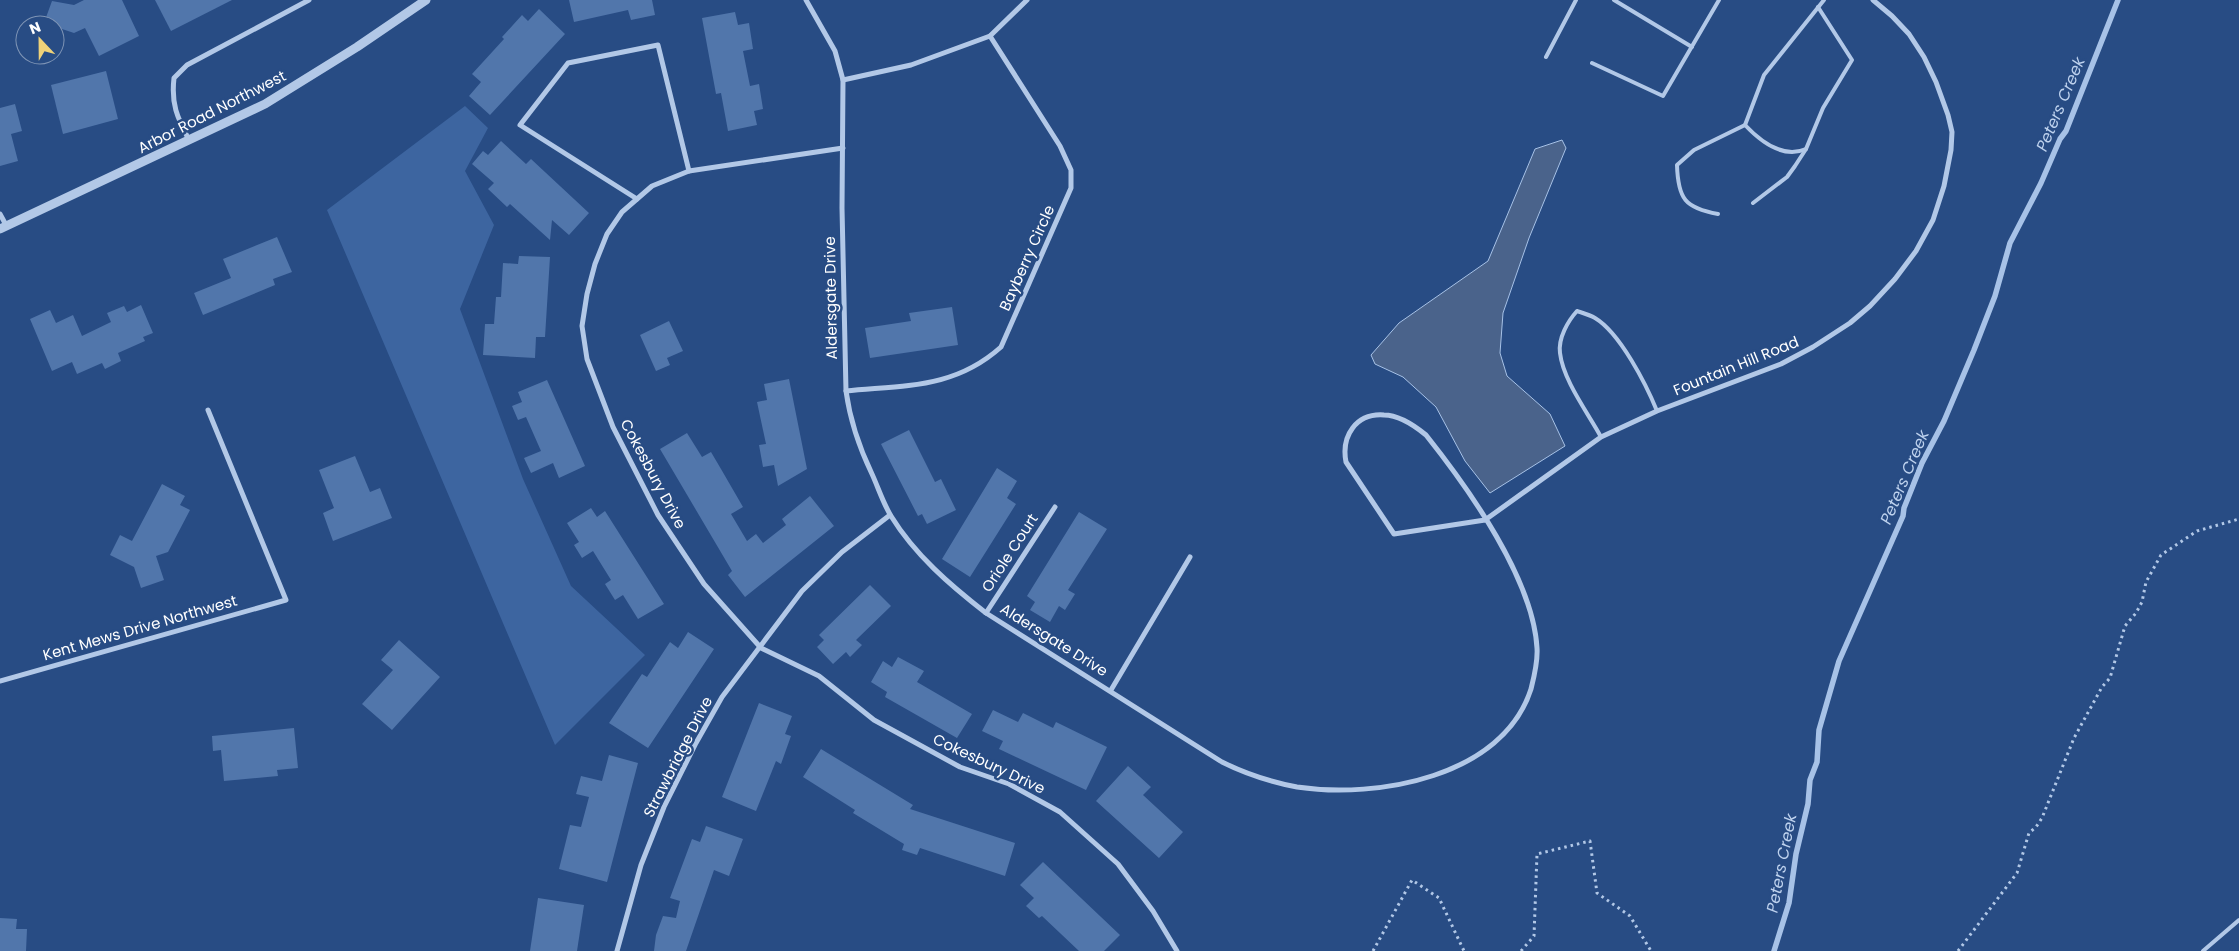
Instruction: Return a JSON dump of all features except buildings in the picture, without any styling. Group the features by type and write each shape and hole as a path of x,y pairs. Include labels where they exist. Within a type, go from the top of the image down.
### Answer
{"street":[{"path":"189,140 175,113 172,96 174,78 187,65 309,0"},
{"name":"Arbor Road Northwest","path":"3,227 265,104 357,47 426,0"},
{"name":"Aldersgate Drive","path":"806,0 834,51 842,80 846,391 849,412 860,448 890,515 920,554 944,579 986,613 1230,766 1246,774 1298,787 1333,789 1378,788 1404,783 1447,770 1479,756 1500,739 1518,718 1526,703 1534,677 1538,651 1536,633 1526,599 1512,566 1486,520 1426,435 1413,424 1386,414 1373,415 1359,421 1349,433 1344,448 1346,462 1394,534 1486,520"},
{"path":"842,80 911,65 990,36 1027,0"},
{"name":"Fountain Hill Road","path":"1486,520 1601,437 1657,411 1781,364 1813,347 1850,323 1870,306 1895,279 1916,251 1933,220 1944,186 1951,150 1952,132 1936,82 1924,57 1909,34 1873,0"},
{"name":"Bayberry Circle","path":"846,391 935,382 964,373 985,361 1001,347 1072,188 1071,170 1060,146 990,36"},
{"path":"637,199 520,125 568,63 658,45 689,171"},
{"name":"Cokesbury Drive","path":"843,148 689,171 652,186 622,212 607,234 595,264 587,294 582,326 587,359 613,427 658,515 704,584 761,648 819,676 874,720 960,767 1009,784 1060,812 1118,864 1153,911 1178,951"},
{"path":"0,214 3,227"},
{"name":"Kent Mews Drive Northwest","path":"0,681 286,600 208,410"},
{"name":"Oriole Court","path":"986,613 1055,507"},
{"name":"Strawbridge Drive","path":"617,951 641,865 664,807 696,743 722,697 761,648 802,591 842,552 890,515"},
{"path":"1111,690 1190,557"}],"lane":[{"path":"1546,57 1576,0"},
{"path":"1614,0 1692,47"},
{"path":"1592,63 1663,96 1719,0"},
{"path":"1718,214 1697,210 1684,199 1677,184 1677,165 1694,150 1745,125 1764,76 1824,0"},
{"path":"1753,203 1787,176 1806,149 1823,108 1852,60 1818,7"},
{"path":"1745,125 1756,137 1784,153 1799,152 1806,149"},
{"path":"1601,437 1566,372 1560,351 1566,323 1577,311 1596,318 1616,339 1642,377 1657,411"},
{"path":"2203,951 2239,920"}],"path":[{"path":"1958,951 2017,873 2029,833 2042,818 2074,738 2102,687 2110,678 2125,626 2139,608 2146,582 2161,555 2197,532 2239,520"},
{"path":"1521,951 1534,936 1537,854 1590,841 1596,893 1630,916 1650,951"},
{"path":"1373,951 1412,880 1439,898 1464,951"}],"shaded area":[{"path":"465,106 488,128 465,171 494,225 460,309 523,479 571,586 645,655 555,745 327,210"},
{"path":"1562,140 1566,148 1529,238 1503,313 1500,353 1507,376 1550,414 1565,446 1490,493 1465,461 1436,407 1403,377 1375,364 1371,355 1399,323 1488,261 1535,149"}],"waterway":[{"name":"Peters Creek","path":"1774,951 1789,903 1796,854 1808,804 1810,780 1817,762 1819,730 1839,661 1903,516 1904,508 1922,463 1944,421 1974,350 1995,296 2010,243 2041,183 2060,139 2066,131 2118,0"}]}
